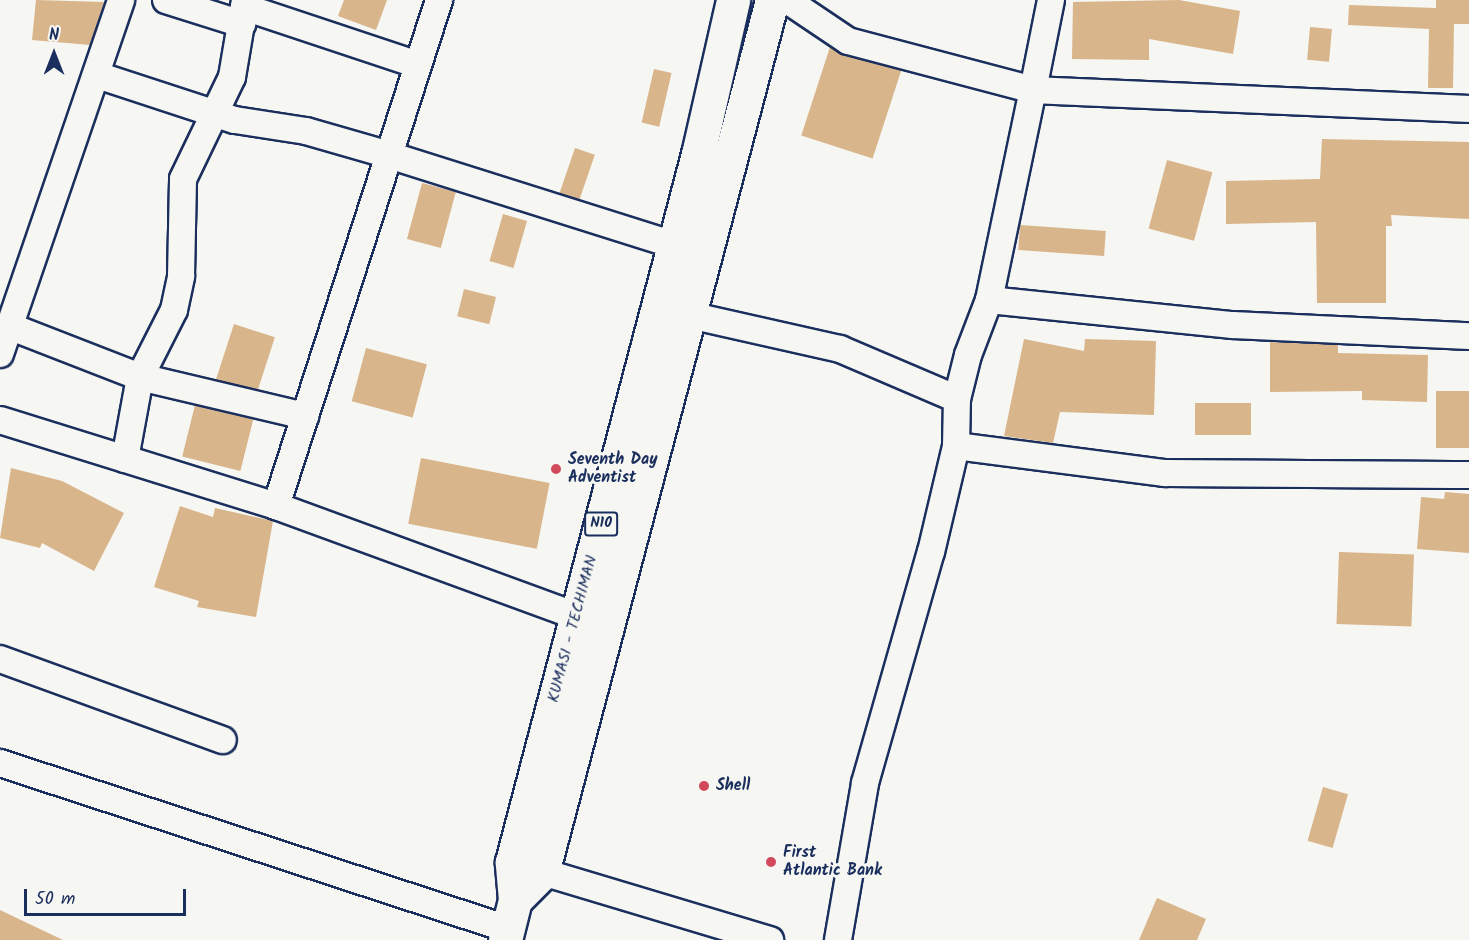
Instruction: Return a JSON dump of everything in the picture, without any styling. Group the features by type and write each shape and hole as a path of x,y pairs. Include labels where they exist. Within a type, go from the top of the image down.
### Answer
{"highway":[{"name":"KUMASI - TECHIMAN","path":"527,868 577,616 699,150 733,0"},
{"name":"KUMASI - TECHIMAN","path":"527,868 689,315 714,211 772,0"},
{"path":"509,923 527,868"}],"street":[{"path":"0,351 121,0"},
{"path":"166,0 244,10 418,65"},
{"path":"276,506 439,0"},
{"path":"787,0 848,41 1033,90 1469,109"},
{"path":"838,940 865,783 956,446 957,399 989,300 1051,0"},
{"path":"125,459 140,376 174,310 181,276 183,179 218,114 244,10"},
{"path":"97,75 218,114 389,155 674,246"},
{"path":"989,300 1233,325 1469,336"},
{"path":"689,315 840,349 957,399"},
{"path":"9,326 140,376 305,416"},
{"path":"0,420 276,506 577,616"},
{"path":"956,446 1165,473 1469,475"},
{"path":"0,659 223,740"},
{"path":"0,763 509,923"},
{"path":"527,868 770,940"}],"building":[{"path":"36,0 104,2 90,45 32,40"},
{"path":"344,0 387,0 376,30 338,16"},
{"path":"1179,0 1240,11 1233,54 1149,39 1149,60 1072,59 1073,2"},
{"path":"1436,0 1469,0 1469,24 1454,24 1453,88 1428,88 1429,29 1348,25 1349,5 1436,8"},
{"path":"1310,27 1332,29 1329,62 1307,60"},
{"path":"830,47 901,70 873,159 801,135"},
{"path":"654,69 672,73 659,127 642,123"},
{"path":"1322,139 1469,142 1469,219 1391,215 1392,226 1386,226 1386,303 1317,303 1316,222 1226,224 1226,181 1320,179"},
{"path":"575,148 595,155 579,200 559,193"},
{"path":"1167,160 1212,172 1194,241 1149,229"},
{"path":"422,183 456,192 441,248 407,239"},
{"path":"503,214 527,221 514,268 489,261"},
{"path":"1020,225 1106,231 1104,256 1018,250"},
{"path":"464,289 496,297 489,324 457,316"},
{"path":"234,324 275,337 257,393 216,380"},
{"path":"1024,339 1084,351 1085,339 1156,341 1154,415 1060,412 1053,443 1004,436"},
{"path":"1270,342 1338,345 1338,353 1428,355 1427,402 1362,400 1362,391 1270,392"},
{"path":"366,348 427,364 413,417 352,401"},
{"path":"1436,391 1469,391 1469,448 1436,448"},
{"path":"1195,403 1251,403 1251,435 1195,435"},
{"path":"195,405 253,420 240,471 182,456"},
{"path":"421,458 550,483 537,549 408,524"},
{"path":"11,468 62,481 124,513 94,571 42,543 40,548 0,538"},
{"path":"1445,492 1469,494 1469,553 1417,549 1421,497 1444,499"},
{"path":"180,506 213,517 215,508 273,521 256,617 197,607 199,601 154,587"},
{"path":"1339,552 1414,555 1411,627 1336,624"},
{"path":"1323,787 1348,794 1333,848 1308,841"},
{"path":"1157,898 1206,919 1197,940 1139,940"},
{"path":"0,910 63,940 0,940"}],"place":[{"name":"Seventh Day Adventist","path":"556,469"},
{"name":"Shell","path":"704,786"},
{"name":"First Atlantic Bank","path":"771,862"}]}
